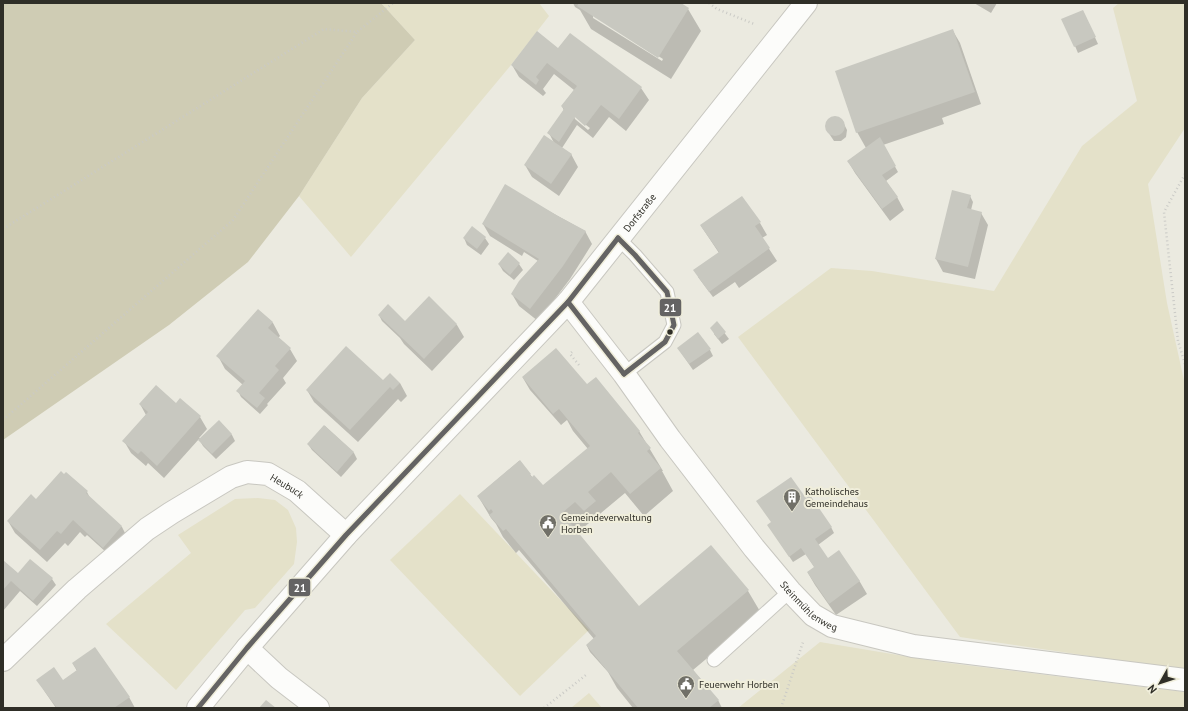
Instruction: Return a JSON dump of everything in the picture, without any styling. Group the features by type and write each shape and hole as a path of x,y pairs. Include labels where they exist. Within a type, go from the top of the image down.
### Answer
{"street":[{"name":"Dorfstraße","path":"346,535 568,302 806,3"},
{"name":"Steinmühlenweg","path":"568,302 624,374 670,439 754,548 790,591 813,615 832,626 913,646 1185,680"},
{"name":"Heubuck","path":"3,660 77,589 147,529 171,513 231,478 247,472 268,474 297,491 346,535"},
{"path":"198,708 247,648 346,535"},
{"path":"247,648 279,678 318,708"}],"lane":[{"path":"618,238 667,292 674,325 665,342 624,374"},
{"path":"714,660 790,591"}],"path":[{"path":"3,420 234,220 357,32 393,3"},
{"path":"709,3 717,9 780,35"},
{"path":"3,229 324,29 357,32"},
{"path":"1185,174 1164,212 1178,341 1185,364"},
{"path":"570,354 579,365"},
{"path":"781,708 813,615"},
{"path":"544,708 586,675"}],"shaded area":[{"path":"3,3 381,3 415,40 362,98 299,196 248,262 169,325 3,440"},
{"path":"381,3 539,3 549,16 511,65 351,257 299,196 362,98 415,40"},
{"path":"1119,3 1185,3 1185,128 1148,184 1167,303 1185,385 1185,670 960,637 738,337 831,268 872,271 994,291 1082,146 1137,101 1113,8"},
{"path":"460,494 589,630 520,696 390,560"},
{"path":"258,498 275,500 288,510 296,528 297,542 294,564 255,608 245,610 176,690 106,624 191,553 178,535 235,499"},
{"path":"820,642 940,662 1185,692 1185,708 738,708"},
{"path":"589,693 602,708 571,708"}],"building":[{"path":"579,3 681,3 689,8 658,58 577,6"},
{"path":"1083,10 1096,37 1074,47 1061,19"},
{"path":"953,29 975,92 856,133 835,71"},
{"path":"537,31 558,48 570,33 642,87 619,119 601,105 585,126 575,117 559,142 547,133 564,109 561,106 577,86 547,63 536,77 539,80 536,85 511,65"},
{"path":"835,116 842,119 845,126 842,133 835,136 828,133 825,126 828,119"},
{"path":"544,135 572,154 551,184 524,165"},
{"path":"880,137 896,166 882,175 898,197 882,209 847,161"},
{"path":"505,184 586,231 563,266 530,309 511,294 519,281 539,259 482,224"},
{"path":"952,190 971,195 967,208 982,212 968,267 935,259"},
{"path":"742,196 761,222 755,226 770,248 709,292 693,270 719,252 700,225"},
{"path":"472,226 486,237 477,249 463,238"},
{"path":"508,252 520,263 510,275 498,264"},
{"path":"429,296 457,324 424,359 378,315 388,304 405,321"},
{"path":"258,309 273,322 268,328 291,348 275,366 279,370 259,393 265,398 257,408 236,391 245,381 216,356"},
{"path":"717,321 726,332 718,339 710,328"},
{"path":"698,332 711,349 689,364 677,348"},
{"path":"346,346 383,380 390,373 400,383 393,390 390,387 350,430 306,390"},
{"name":"Gemeindeverwaltung Horben","path":"556,348 587,384 596,377 640,431 638,433 651,448 647,451 661,468 630,494 611,472 588,492 596,501 584,511 575,502 562,513 639,606 711,545 749,590 677,651 719,700 709,708 638,708 586,645 596,636 506,529 503,531 489,515 493,512 491,509 489,511 477,496 520,460 531,474 530,475 532,477 534,475 543,485 590,446 559,409 553,414 522,377"},
{"path":"156,385 176,403 180,398 201,416 157,466 141,451 138,454 122,441 148,412 139,404"},
{"path":"219,420 232,434 212,454 198,440"},
{"path":"324,425 354,452 337,472 307,444"},
{"path":"61,471 64,474 66,472 88,491 86,493 122,526 103,548 73,520 61,534 57,531 40,550 7,521 31,494 36,499"},
{"name":"Katholisches Gemeindehaus","path":"791,477 806,498 810,495 832,527 815,539 828,558 839,550 860,581 829,604 807,572 814,567 801,548 789,557 767,525 771,522 756,501"},
{"path":"30,559 53,578 33,601 11,581 3,590 3,560 18,573"},
{"path":"95,647 130,697 114,708 57,708 36,680 54,667 63,680 77,670 72,663"},
{"path":"266,700 276,708 259,708"}],"transit line":[{"name":"21","path":"618,238 667,292 674,325 665,342 624,374"},
{"name":"21","path":"198,708 247,648 346,535 568,302 618,238"},
{"name":"21","path":"568,302 624,374"}],"place":[{"name":"Katholisches Gemeindehaus","path":"792,512"},
{"name":"Gemeindeverwaltung Horben","path":"548,538"},
{"name":"Feuerwehr Horben","path":"686,699"}]}
